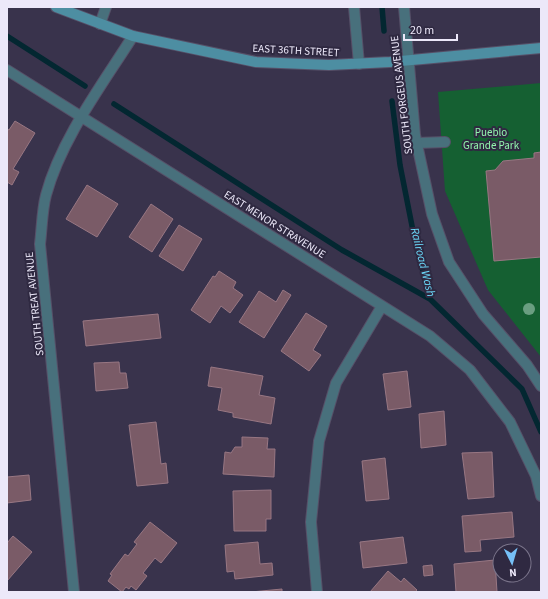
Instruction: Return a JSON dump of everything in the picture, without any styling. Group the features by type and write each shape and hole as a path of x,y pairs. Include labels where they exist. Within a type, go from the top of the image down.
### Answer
{"main road":[{"name":"EAST 36TH STREET","path":"56,7 132,36 256,62 329,65 359,64 541,48"}],"street":[{"path":"100,24 106,7"},
{"path":"354,7 359,64"},
{"name":"SOUTH FORGEUS AVENUE","path":"404,7 417,143 432,214 449,262 483,314 527,365 541,386"},
{"name":"SOUTH TREAT AVENUE","path":"74,592 40,244 46,196 57,162 82,116 132,36"},
{"name":"EAST MENOR STRAVENUE","path":"7,70 430,336 470,370 510,422 536,476 541,496"},
{"path":"417,143 445,142"},
{"path":"317,592 310,522 319,441 336,383 382,306"}],"green space":[{"name":"Pueblo Grande Park","path":"541,83 541,357 488,290 445,191 438,92"}],"building":[{"path":"15,121 35,133 13,169 19,172 12,185 7,182 7,129 9,130"},
{"path":"541,152 541,257 494,261 486,171 495,170 503,161 534,158 534,153"},
{"path":"87,185 118,204 97,237 66,219"},
{"path":"151,204 173,219 152,252 129,237"},
{"path":"179,225 202,239 183,271 159,256"},
{"path":"219,271 236,282 233,288 243,295 230,313 221,306 210,323 191,310 213,276 215,277"},
{"path":"283,290 291,295 264,338 239,322 259,291 276,302"},
{"path":"306,313 327,326 313,350 321,355 309,371 281,351"},
{"path":"158,314 161,338 86,346 83,321"},
{"path":"119,362 120,373 126,373 128,388 96,391 94,363"},
{"path":"211,367 263,376 259,395 275,398 271,424 233,417 233,413 218,410 222,388 208,386"},
{"path":"407,371 411,407 388,410 383,374"},
{"path":"444,411 446,445 421,448 419,414"},
{"path":"156,422 161,464 166,463 168,483 137,486 129,425"},
{"path":"242,437 268,438 267,449 275,449 274,477 223,474 225,452 231,453 235,447 242,447"},
{"path":"492,452 494,497 468,499 462,453"},
{"path":"385,458 389,499 366,501 362,461"},
{"path":"29,475 31,500 7,503 7,477"},
{"path":"271,490 271,519 266,519 266,531 234,531 233,491"},
{"path":"512,512 514,537 480,540 481,551 465,552 462,516"},
{"path":"150,522 177,543 161,563 155,558 143,573 147,576 136,590 131,586 129,589 126,587 122,592 108,581 112,575 110,574 125,554 128,556 137,544 134,542"},
{"path":"13,536 32,552 7,581 7,543"},
{"path":"403,537 407,563 363,568 360,542"},
{"path":"258,542 260,564 272,563 273,575 235,579 234,571 227,572 225,545"},
{"path":"492,560 492,583 496,583 497,592 456,592 454,564"},
{"path":"432,565 433,575 424,576 423,566"},
{"path":"388,571 401,582 404,578 417,590 415,592 370,592"},
{"path":"282,589 282,592 251,592"}],"waterway":[{"path":"382,7 384,31"},
{"name":"Railroad Wash","path":"7,36 85,86"},
{"name":"Railroad Wash","path":"392,101 400,165 414,236 430,299 522,389 541,432"},
{"path":"114,104 342,250 430,299"}]}
